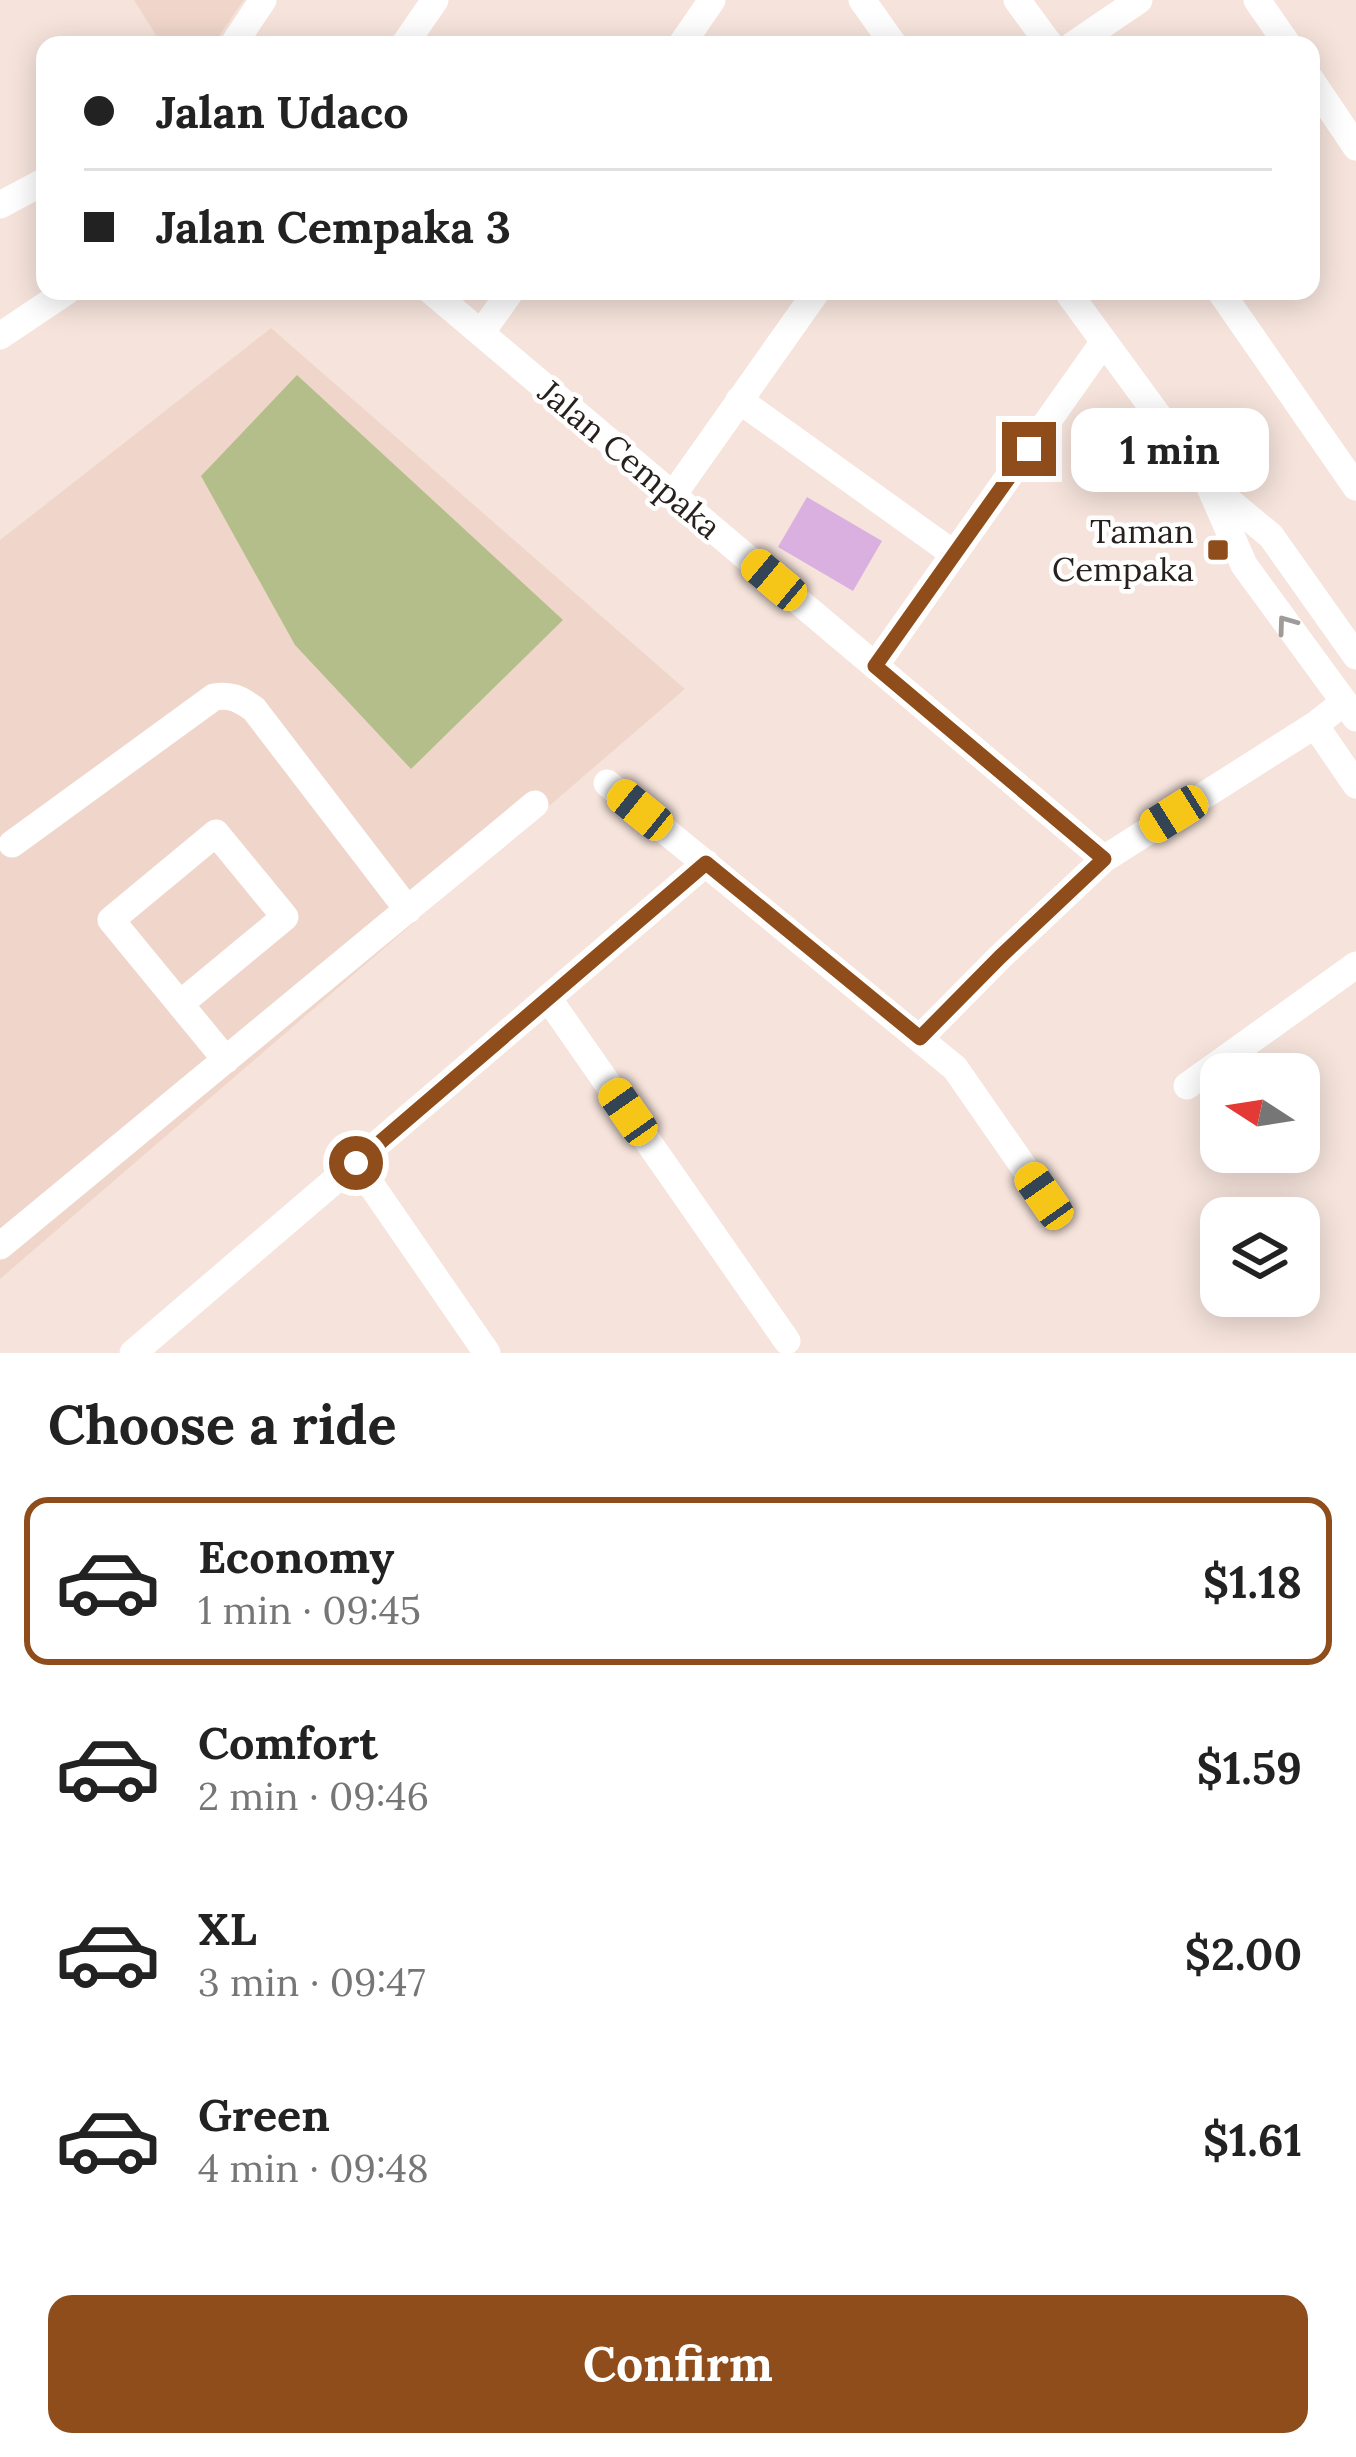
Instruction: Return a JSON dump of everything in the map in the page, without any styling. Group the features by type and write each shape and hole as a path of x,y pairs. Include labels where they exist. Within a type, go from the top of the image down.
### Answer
{"street":[{"path":"238,36 263,0"},
{"path":"410,36 435,0"},
{"path":"686,36 712,0"},
{"path":"862,0 888,36"},
{"path":"1017,0 1043,36"},
{"path":"1085,36 1138,0"},
{"path":"1257,0 1282,36"},
{"path":"1320,93 1356,147"},
{"path":"0,206 36,187"},
{"path":"0,336 54,300"},
{"name":"Jalan Cempaka","path":"442,300 1104,859"},
{"path":"482,333 505,300"},
{"path":"673,495 811,300"},
{"path":"1073,300 1209,484 1271,536 1356,656"},
{"path":"1226,300 1356,488"},
{"path":"875,666 1103,343"},
{"path":"740,400 954,554"},
{"path":"920,1038 1104,859 1315,725 1350,710 1244,566 1209,484"},
{"path":"12,844 214,697 226,695 254,709 408,910"},
{"path":"1315,725 1356,784"},
{"path":"607,783 955,1068 1044,1196"},
{"path":"0,1246 536,804"},
{"path":"180,1004 285,917 216,832 111,920 180,1004 226,1060"},
{"path":"133,1353 167,1342 356,1163 706,863"},
{"path":"1187,1086 1356,965"},
{"path":"548,998 787,1341"},
{"path":"356,1163 487,1353"}],"shaded area":[{"path":"134,0 244,0 219,36 156,36"},
{"path":"271,328 685,689 0,1279 0,540"}],"green space":[{"path":"297,375 563,620 411,769 295,645 201,476"}],"building":[{"path":"807,497 882,541 853,591 778,547"}],"place":[{"name":"Taman Cempaka","path":"1218,550"}],"route":[{"path":"356,1163 706,863 920,1038 1104,859 875,666 1029,449"}]}
